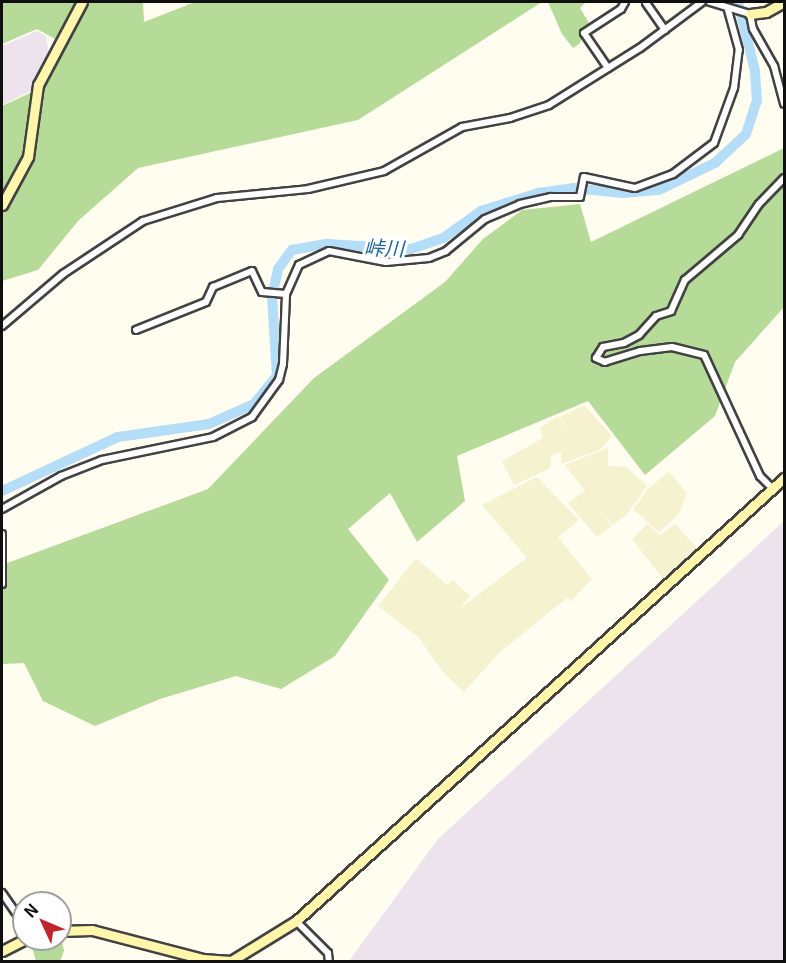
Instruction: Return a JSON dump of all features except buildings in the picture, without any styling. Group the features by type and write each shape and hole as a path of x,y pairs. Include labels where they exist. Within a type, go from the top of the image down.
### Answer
{"street":[{"path":"2,205 28,157 38,85 82,2"},
{"path":"608,68 584,33 621,9 625,2"},
{"path":"2,327 63,274 162,212 256,191 308,189 384,171 462,127 534,112 608,68 702,2"},
{"path":"710,2 728,10 748,14 766,12 784,2"},
{"path":"646,3 665,30"},
{"path":"2,509 61,476 102,460 213,437 252,417 279,380 283,364 286,294 299,265 329,251 386,262 429,258 446,251 485,219 520,204 551,197 580,197 584,177 635,188 681,169 714,143 734,88 739,50 728,10"},
{"path":"748,14 774,66 784,104"},
{"path":"773,489 760,476 704,355 672,347 640,351 605,362 596,358 603,347 624,343 639,334 656,316 671,311 685,280 738,235 754,210 784,178"},
{"path":"136,330 206,302 213,287 252,271 262,292 286,294"},
{"path":"72,931 92,930 203,959 232,961 296,921 784,478"},
{"path":"2,534 2,584"},
{"path":"2,893 12,907"},
{"path":"296,921 328,953 329,962"}],"shaded area":[{"path":"37,31 46,36 49,53 33,90 2,105 2,46"},
{"path":"584,405 612,436 600,450 561,464 561,452 551,456 550,468 514,485 502,461 543,438 540,428 558,416 570,435 560,417"},
{"path":"608,448 608,466 626,467 647,486 627,514 613,525 599,509 612,526 597,537 568,503 585,491 565,465"},
{"path":"669,472 687,493 679,514 659,532 633,509 649,488"},
{"path":"537,477 579,520 558,537 592,579 571,601 567,598 499,653 464,692 443,672 419,638 378,606 416,558 447,585 453,580 470,596 458,610 527,558 482,505"},
{"path":"784,521 784,961 349,961 438,839"},
{"path":"647,524 660,535 675,524 698,549 664,580 632,539"}],"green space":[{"path":"2,2 75,2 55,39 37,29 2,44"},
{"path":"87,2 143,2 144,22 195,2 542,2 358,120 138,168 78,221 38,270 2,281 2,106 43,87"},
{"path":"548,2 586,2 580,8 591,26 579,44 573,48 562,34"},
{"path":"784,148 784,307 735,362 715,416 645,475 588,401 457,456 465,501 417,542 390,493 348,529 389,580 335,656 281,689 236,676 160,699 95,726 43,701 24,663 2,664 2,565 208,489 314,378 445,282 483,239 522,210 580,204 591,242"},
{"path":"33,951 64,951 60,961 36,961"}],"waterway":[{"name":"峠川","path":"2,491 118,437 209,424 254,404 277,376 272,296 278,269 292,250 327,244 411,249 443,238 481,211 538,193 573,188 623,193 659,190 715,163 746,134 757,101 755,71 738,2"}]}
